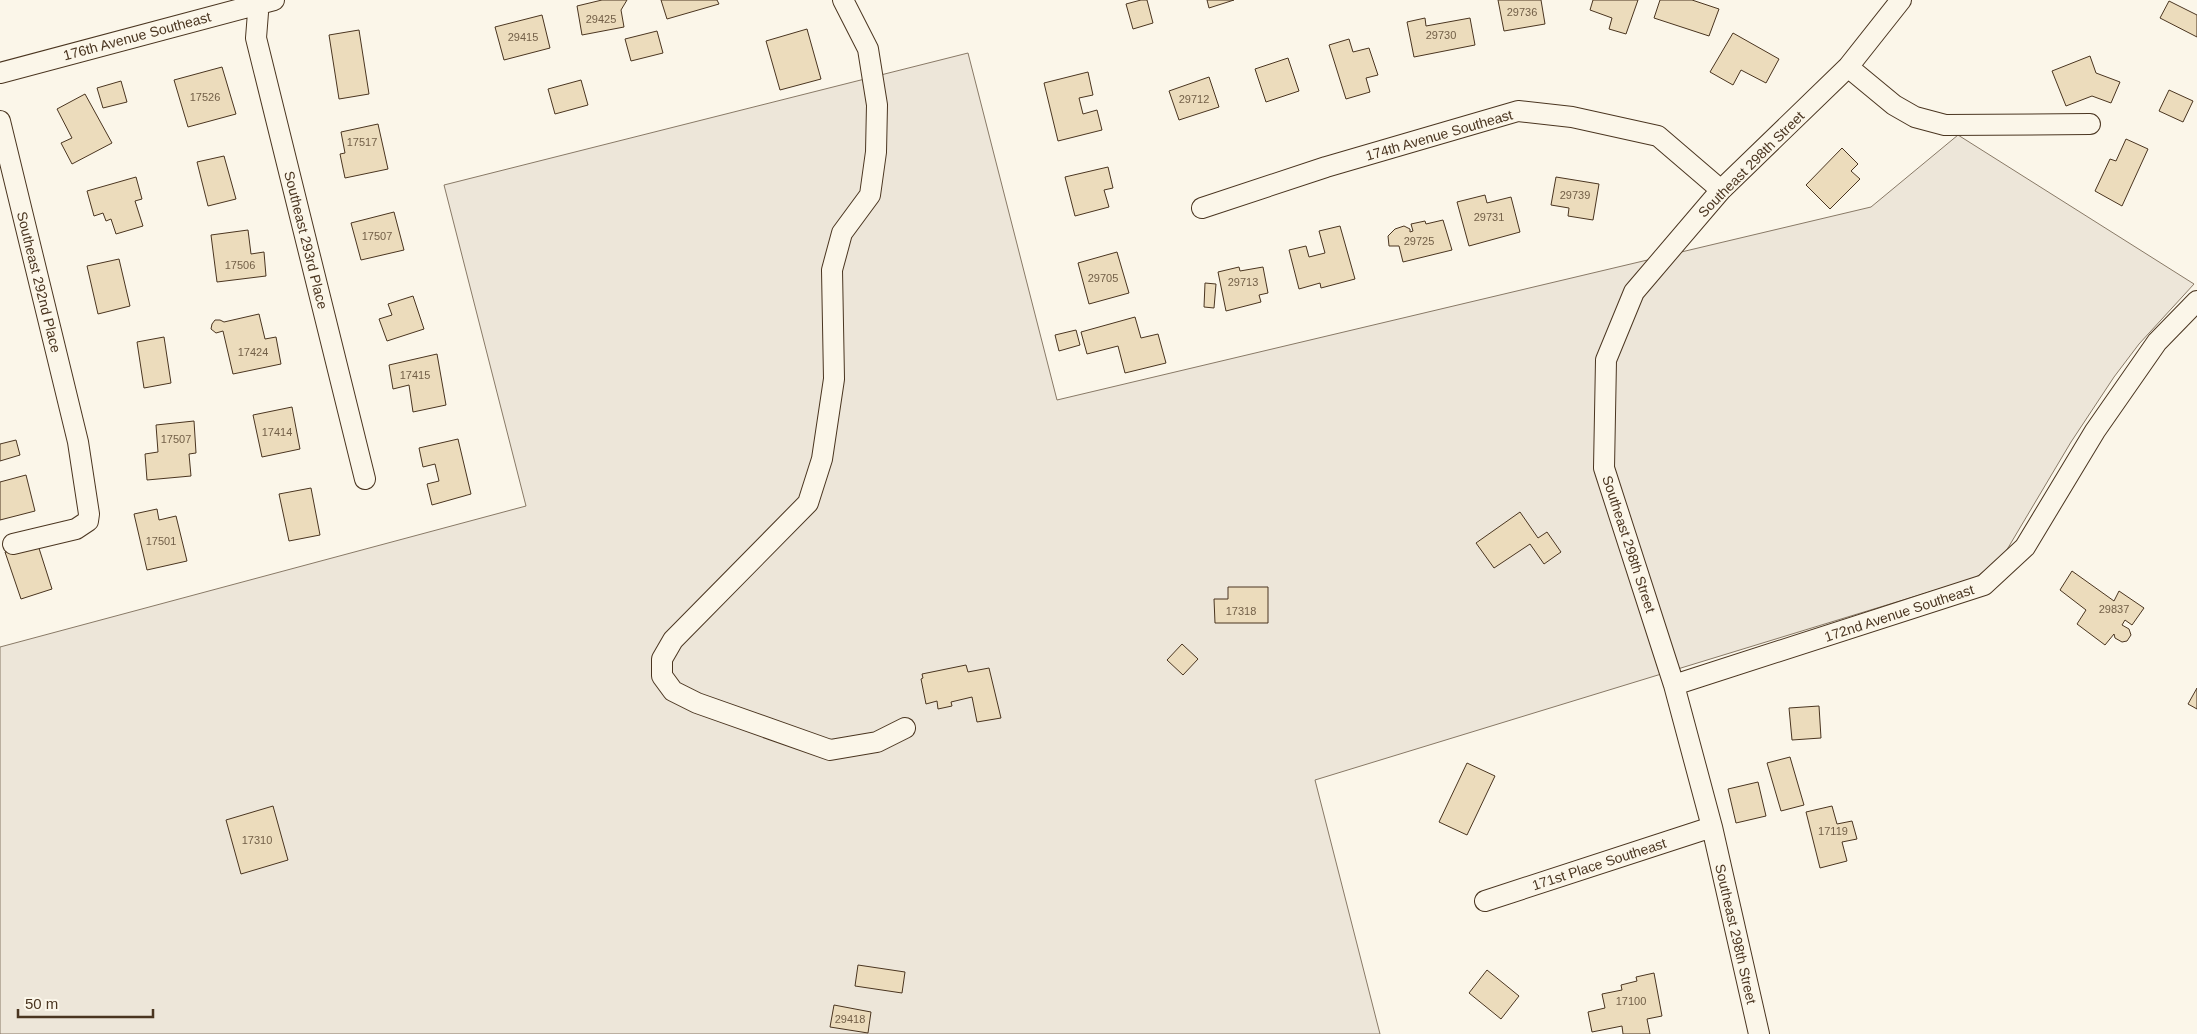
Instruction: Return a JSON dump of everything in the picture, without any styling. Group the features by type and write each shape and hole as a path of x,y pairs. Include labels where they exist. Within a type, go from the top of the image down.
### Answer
{"street":[{"path":"843,0 868,49 878,105 876,152 870,194 842,233 832,270 834,379 822,458 808,503 673,640 662,659 662,676 673,691 696,703 830,750 877,742 905,728"},
{"name":"Southeast 298th Street","path":"1759,1034 1712,827 1674,685 1604,468 1606,360 1634,292 1721,190 1848,67 1901,0"},
{"name":"176th Avenue Southeast","path":"0,72 264,1"},
{"name":"Southeast 293rd Place","path":"264,1 256,38 365,479"},
{"path":"1848,67 1894,105 1915,117 1945,125 2090,124"},
{"name":"174th Avenue Southeast","path":"1202,208 1326,167 1518,111 1572,117 1658,136 1721,190"},
{"name":"Southeast 292nd Place","path":"0,122 78,442 87,501 88,521 76,529 13,544"},
{"name":"172nd Avenue Southeast","path":"1674,685 1984,585 2025,547 2094,431 2157,342 2197,302"},
{"name":"171st Place Southeast","path":"1485,901 1712,827"}],"shaded area":[{"path":"968,53 1057,400 1871,207 1958,135 2194,284 2139,344 2114,377 2071,442 2002,558 1975,578 1315,780 1380,1034 0,1034 0,647 526,506 444,185"}],"building":[{"path":"602,0 627,0 621,10 624,27 582,35 577,6"},
{"path":"661,0 717,0 719,4 667,19"},
{"path":"1147,0 1153,23 1133,29 1126,4"},
{"path":"1207,0 1234,0 1209,8"},
{"path":"1498,0 1541,0 1545,24 1504,31"},
{"path":"1593,0 1638,0 1626,34 1609,29 1612,18 1590,10"},
{"path":"1660,0 1692,0 1719,9 1709,36 1654,18"},
{"path":"2169,1 2197,15 2197,37 2160,18"},
{"path":"542,15 550,48 504,60 495,27"},
{"path":"1425,18 1426,26 1470,18 1475,45 1414,57 1407,22"},
{"path":"807,29 821,79 780,90 766,41"},
{"path":"359,30 369,94 339,99 329,35"},
{"path":"657,31 663,53 631,61 625,39"},
{"path":"1733,33 1779,59 1766,83 1741,70 1733,85 1710,72"},
{"path":"1349,39 1353,52 1369,48 1378,75 1366,78 1370,92 1346,99 1329,45"},
{"path":"2090,56 2096,73 2120,82 2111,103 2092,96 2066,106 2052,71"},
{"path":"1288,58 1299,91 1266,102 1255,69"},
{"path":"222,67 236,114 188,127 174,80"},
{"path":"1088,72 1093,95 1079,98 1083,114 1097,110 1102,130 1058,141 1044,83"},
{"path":"1209,77 1219,107 1179,120 1169,91"},
{"path":"581,80 588,105 555,114 548,89"},
{"path":"121,81 127,102 103,108 97,88"},
{"path":"2169,90 2193,101 2183,122 2159,111"},
{"path":"85,94 112,143 72,164 61,143 72,138 57,109"},
{"path":"378,124 388,169 345,178 340,154 345,153 341,132"},
{"path":"2126,139 2148,149 2122,206 2095,191 2110,159 2116,161"},
{"path":"1842,148 1858,164 1851,171 1860,179 1830,209 1806,185"},
{"path":"224,156 236,199 208,206 197,162"},
{"path":"1108,167 1113,188 1104,190 1109,207 1075,216 1065,177"},
{"path":"136,177 142,199 135,201 143,226 116,234 111,219 106,221 103,213 94,216 87,191"},
{"path":"1556,177 1599,184 1593,220 1568,216 1569,208 1551,205"},
{"path":"1485,195 1487,203 1511,197 1520,232 1469,246 1457,202"},
{"path":"394,212 404,250 361,260 351,223"},
{"path":"1443,220 1452,250 1403,262 1399,246 1389,246 1388,236 1395,229 1404,226 1410,229 1410,232 1413,231 1411,224 1425,221 1426,224"},
{"path":"1340,226 1355,279 1321,288 1320,283 1299,289 1289,250 1306,246 1309,257 1325,253 1319,231"},
{"path":"248,230 251,254 264,252 266,276 217,282 211,235"},
{"path":"1117,252 1129,293 1089,304 1078,263"},
{"path":"119,259 130,306 98,314 87,266"},
{"path":"1239,267 1240,271 1263,267 1268,293 1259,295 1261,302 1226,311 1218,272"},
{"path":"1205,283 1216,284 1214,308 1204,307"},
{"path":"413,296 424,329 387,341 379,319 392,315 388,304"},
{"path":"259,314 265,339 276,337 281,364 233,374 223,331 216,333 211,329 212,324 215,320 224,322"},
{"path":"1135,317 1141,338 1158,334 1166,363 1125,373 1118,346 1087,354 1081,332"},
{"path":"1076,330 1080,345 1059,351 1055,335"},
{"path":"164,337 171,383 144,388 137,342"},
{"path":"437,354 446,405 413,412 409,385 393,389 389,365"},
{"path":"292,407 300,449 262,457 253,415"},
{"path":"194,421 196,453 189,454 191,476 147,480 145,454 158,452 156,425"},
{"path":"458,439 471,494 432,505 427,484 439,481 435,464 423,467 419,448"},
{"path":"16,440 20,455 0,461 0,444"},
{"path":"26,475 35,511 0,520 0,482"},
{"path":"311,488 320,535 289,541 279,494"},
{"path":"157,509 159,520 176,516 187,561 147,570 134,514"},
{"path":"1520,512 1538,538 1547,532 1561,552 1544,564 1530,544 1494,568 1476,543"},
{"path":"37,542 52,589 21,599 5,552"},
{"path":"2072,571 2114,601 2119,591 2144,608 2132,625 2125,620 2122,625 2129,629 2131,635 2127,641 2122,642 2115,638 2114,634 2105,645 2077,624 2086,610 2060,590"},
{"path":"1228,587 1268,587 1268,623 1215,623 1214,599 1228,599"},
{"path":"1182,644 1198,659 1183,675 1167,660"},
{"path":"966,665 968,672 989,668 1001,718 977,722 972,697 951,702 952,706 938,709 937,701 926,704 921,679 923,678 922,674"},
{"path":"2197,688 2197,709 2188,704"},
{"path":"1819,706 1821,738 1792,740 1789,708"},
{"path":"1790,757 1804,805 1781,811 1767,763"},
{"path":"1467,763 1495,776 1467,835 1439,822"},
{"path":"1758,782 1766,816 1736,823 1728,789"},
{"path":"273,806 288,860 241,874 226,820"},
{"path":"1832,806 1837,824 1852,821 1857,839 1842,842 1847,861 1820,868 1806,812"},
{"path":"858,965 905,972 902,993 855,986"},
{"path":"1487,970 1519,996 1501,1019 1469,993"},
{"path":"1654,973 1662,1016 1647,1019 1650,1034 1623,1034 1622,1026 1592,1032 1588,1012 1605,1008 1602,994 1622,990 1621,985 1637,981 1636,977"},
{"path":"834,1005 871,1012 868,1033 830,1027"}]}
